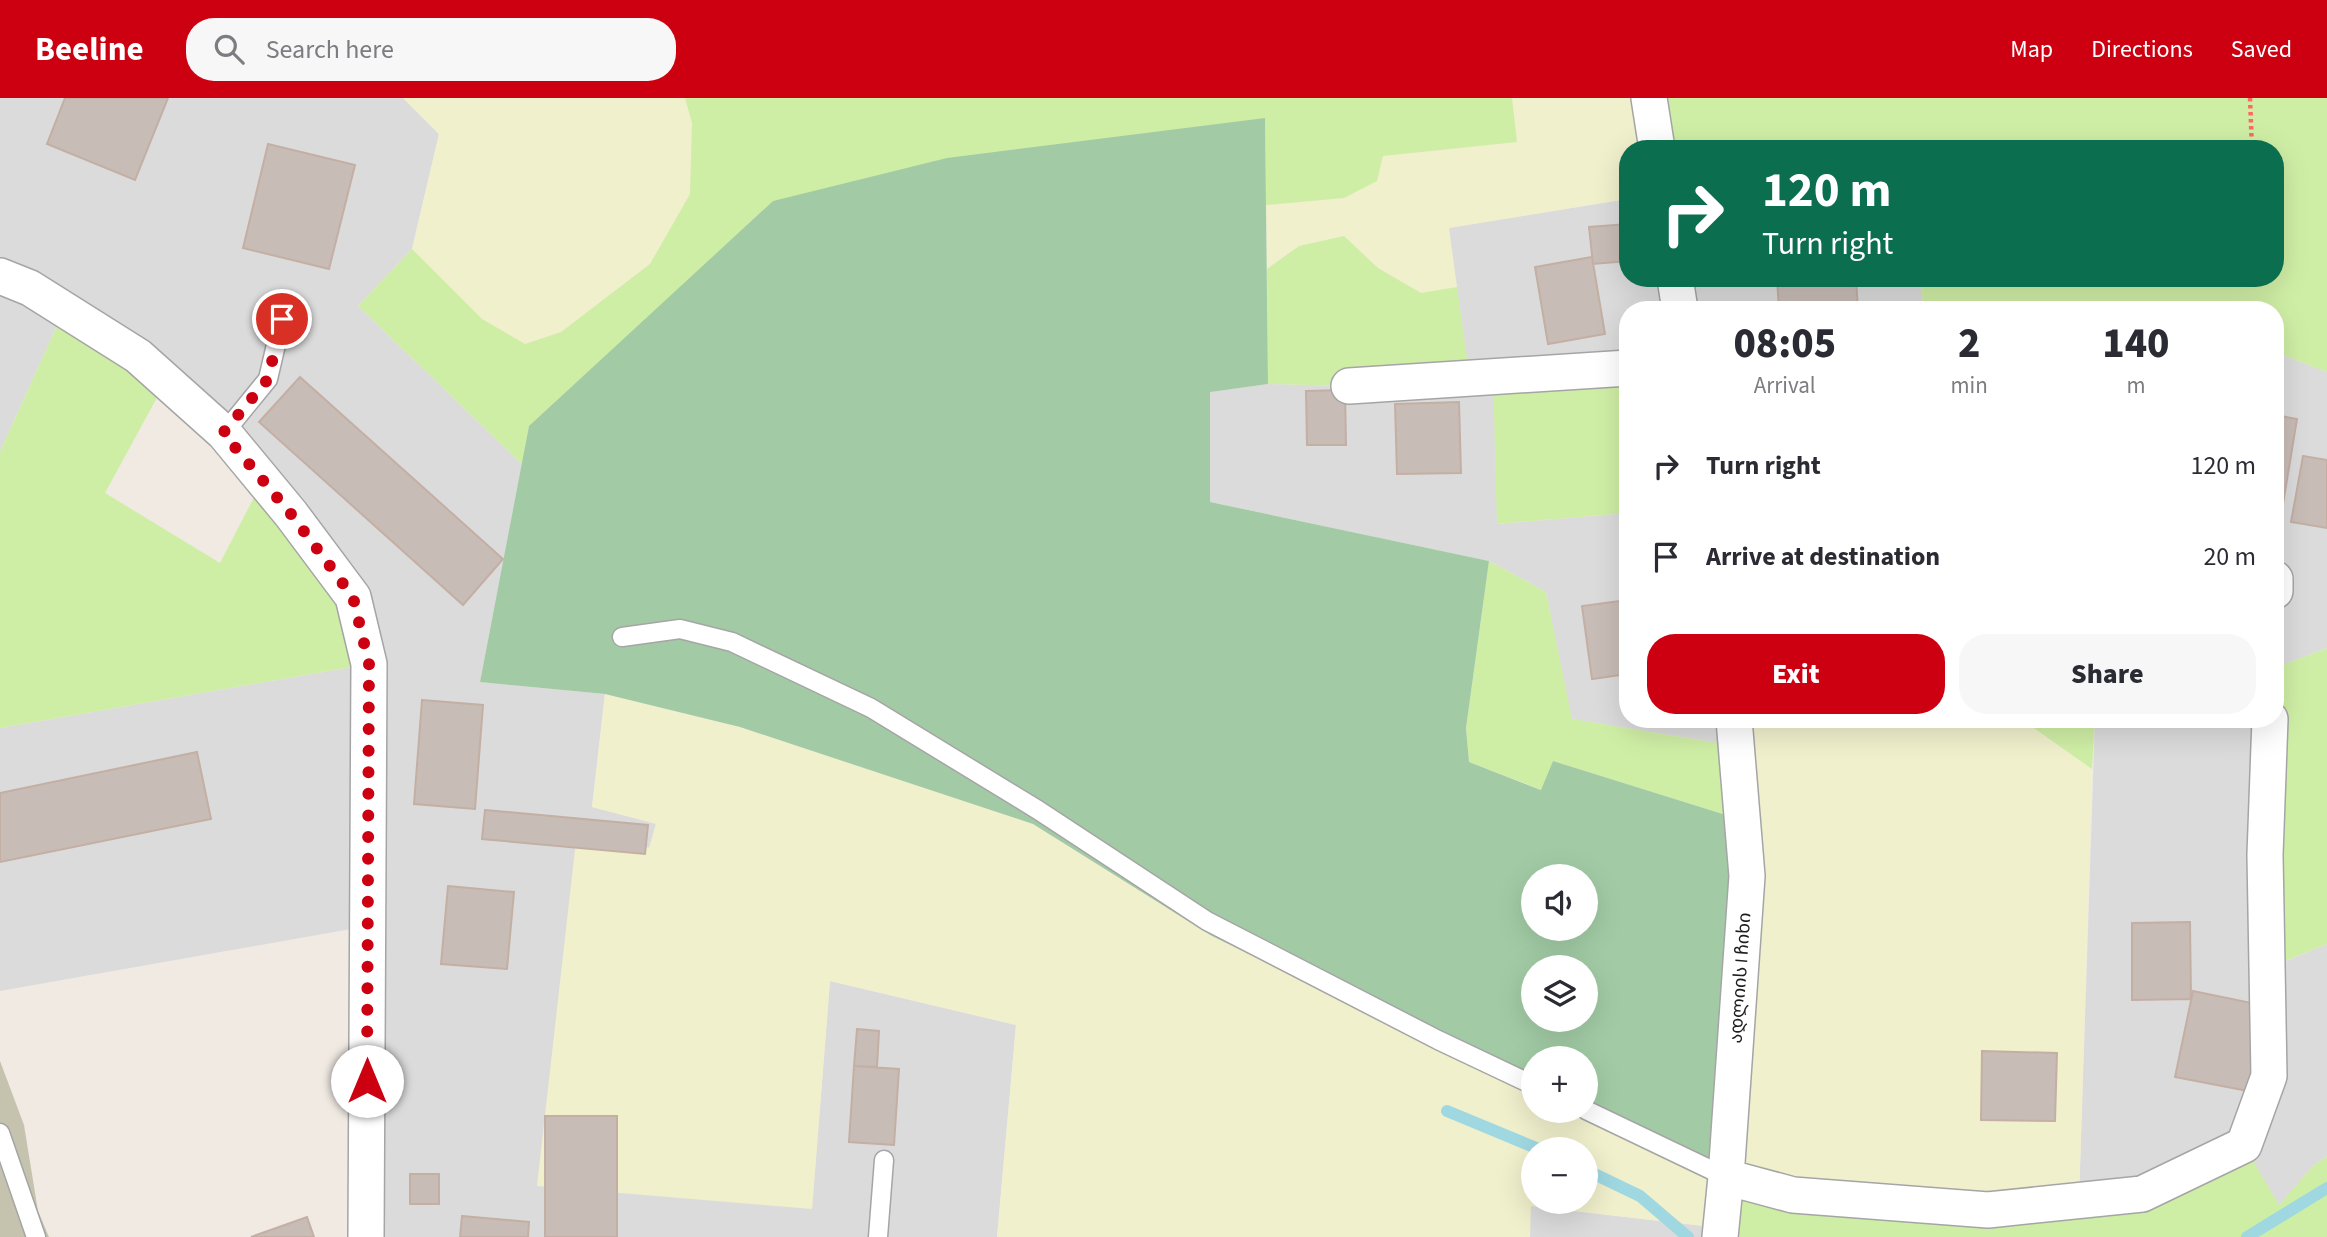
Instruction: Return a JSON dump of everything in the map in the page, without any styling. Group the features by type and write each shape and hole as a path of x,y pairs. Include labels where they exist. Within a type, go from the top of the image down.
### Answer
{"street":[{"path":"1649,98 1656,140"},
{"path":"0,275 30,288 138,356 223,433 291,514 353,597 369,664 366,1237"},
{"path":"1349,386 1619,369"},
{"name":"ადლიის I ჩიხი","path":"1720,1237 1747,876 1735,728"},
{"path":"1726,1177 1793,1195 1988,1210 2142,1194 2244,1145 2269,1076 2265,855 2270,728"}],"lane":[{"path":"223,433 268,379 282,319"},
{"path":"622,637 680,629 732,642 871,708 1038,810 1207,921 1438,1040 1521,1079"},
{"path":"1598,1116 1726,1177"},
{"path":"0,1133 36,1237"},
{"path":"878,1237 884,1160"}],"path":[{"path":"2250,98 2252,140"}],"shaded area":[{"path":"0,98 403,98 439,134 412,249 358,306 522,464 480,682 605,694 592,807 656,823 650,848 577,833 812,1208 830,981 1016,1025 997,1237 366,1237 368,926 0,991 0,728 369,664 291,514 64,310 0,452"},
{"path":"1619,200 1619,287 1921,287 1923,301 1619,301 1619,378 1497,524 1619,514 1619,727 1571,719 1546,592 1489,561 1210,502 1210,391 1268,384 1349,386 1470,379 1448,228"},
{"path":"2284,355 2327,372 2327,648 2284,665"},
{"path":"1626,728 1735,728 1736,746"},
{"path":"2095,728 2270,728 2268,968 2327,944 2327,1156 2313,1166 2279,1206 2079,1200"},
{"path":"0,1061 24,1125 38,1211 49,1237 0,1237"},
{"path":"1530,1214 1598,1214 1721,1228 1720,1237 1530,1237"}],"green space":[{"path":"403,98 685,98 692,123 691,194 650,264 561,332 525,344 482,319 412,249 439,134"},
{"path":"685,98 1512,98 1517,142 1383,156 1377,181 1344,198 1266,205 1265,119 529,426 522,464 358,306 412,249 482,319 525,344 561,332 650,264 690,194 692,123"},
{"path":"1512,98 1649,98 1656,140 1619,140 1619,200 1449,228 1457,287 1421,293 1378,268 1344,236 1299,246 1267,269 1266,205 1344,198 1383,156 1517,142"},
{"path":"1649,98 2327,98 2327,372 2284,355 2284,301 1923,301 1921,287 2284,287 2284,140 1656,140"},
{"path":"1265,118 1268,384 1210,392 1210,502 1489,561 1466,728 1469,762 1541,790 1553,761 1742,820 1726,1177 1598,1117 1598,1046 1521,1046 1521,1085 1212,936 1033,824 740,727 605,694 480,682 529,426 773,201 947,158"},
{"path":"1344,236 1378,268 1421,293 1457,287 1470,379 1349,386 1268,384 1267,269 1299,246"},
{"path":"64,310 166,381 105,493 220,563 263,480 291,514 369,664 0,728 0,452"},
{"path":"1619,369 1619,514 1497,524 1493,377"},
{"path":"1489,561 1546,592 1572,719 1736,746 1742,820 1553,761 1542,790 1469,762 1466,728"},
{"path":"2327,648 2327,944 2267,968 2273,728 2284,728 2284,665"},
{"path":"605,694 740,727 1033,824 1212,936 1521,1085 1521,1123 1598,1123 1598,1119 1726,1176 1734,728 2034,728 2092,769 2079,1200 1721,1228 1598,1214 1598,1137 1521,1137 1521,1214 1531,1214 1530,1237 997,1237 1016,1025 830,981 812,1209 537,1186 577,832 649,848 656,824 592,807"},
{"path":"2034,728 2094,728 2092,769"},
{"path":"2244,1145 2279,1205 2313,1166 2327,1156 2327,1237 1720,1237 1726,1177 1793,1195 2142,1194"}],"building":[{"path":"65,98 168,98 135,180 47,144"},
{"path":"268,144 355,165 329,269 243,248"},
{"path":"1619,225 1619,262 1593,264 1589,227"},
{"path":"1592,257 1605,334 1548,344 1535,267"},
{"path":"1778,287 1857,287 1857,301 1778,301"},
{"path":"300,377 503,559 463,605 259,422"},
{"path":"1345,390 1346,445 1307,445 1306,391"},
{"path":"1459,402 1461,473 1397,474 1395,404"},
{"path":"2284,417 2297,419 2284,498"},
{"path":"2303,456 2327,460 2327,528 2291,522"},
{"path":"1619,601 1619,675 1592,679 1582,606"},
{"path":"422,700 483,705 475,809 414,804"},
{"path":"197,752 211,819 0,862 0,793"},
{"path":"485,810 648,825 645,854 482,839"},
{"path":"448,886 514,892 507,969 441,964"},
{"path":"2190,922 2191,999 2132,1000 2132,923"},
{"path":"2193,991 2266,1006 2248,1091 2175,1077"},
{"path":"857,1029 879,1031 877,1067 854,1066"},
{"path":"1982,1051 2057,1053 2055,1121 1981,1120"},
{"path":"854,1066 899,1069 894,1145 849,1142"},
{"path":"545,1116 617,1116 617,1237 545,1237"},
{"path":"410,1174 439,1174 439,1204 410,1204"},
{"path":"462,1216 529,1222 528,1237 460,1237"},
{"path":"307,1217 314,1237 251,1237"}],"waterway":[{"path":"1447,1111 1521,1142"},
{"path":"1598,1176 1640,1196 1688,1237"},
{"path":"2247,1237 2327,1188"}],"route":[{"path":"282,319 268,379 223,433 291,514 353,597 369,664 367,1081"}]}
